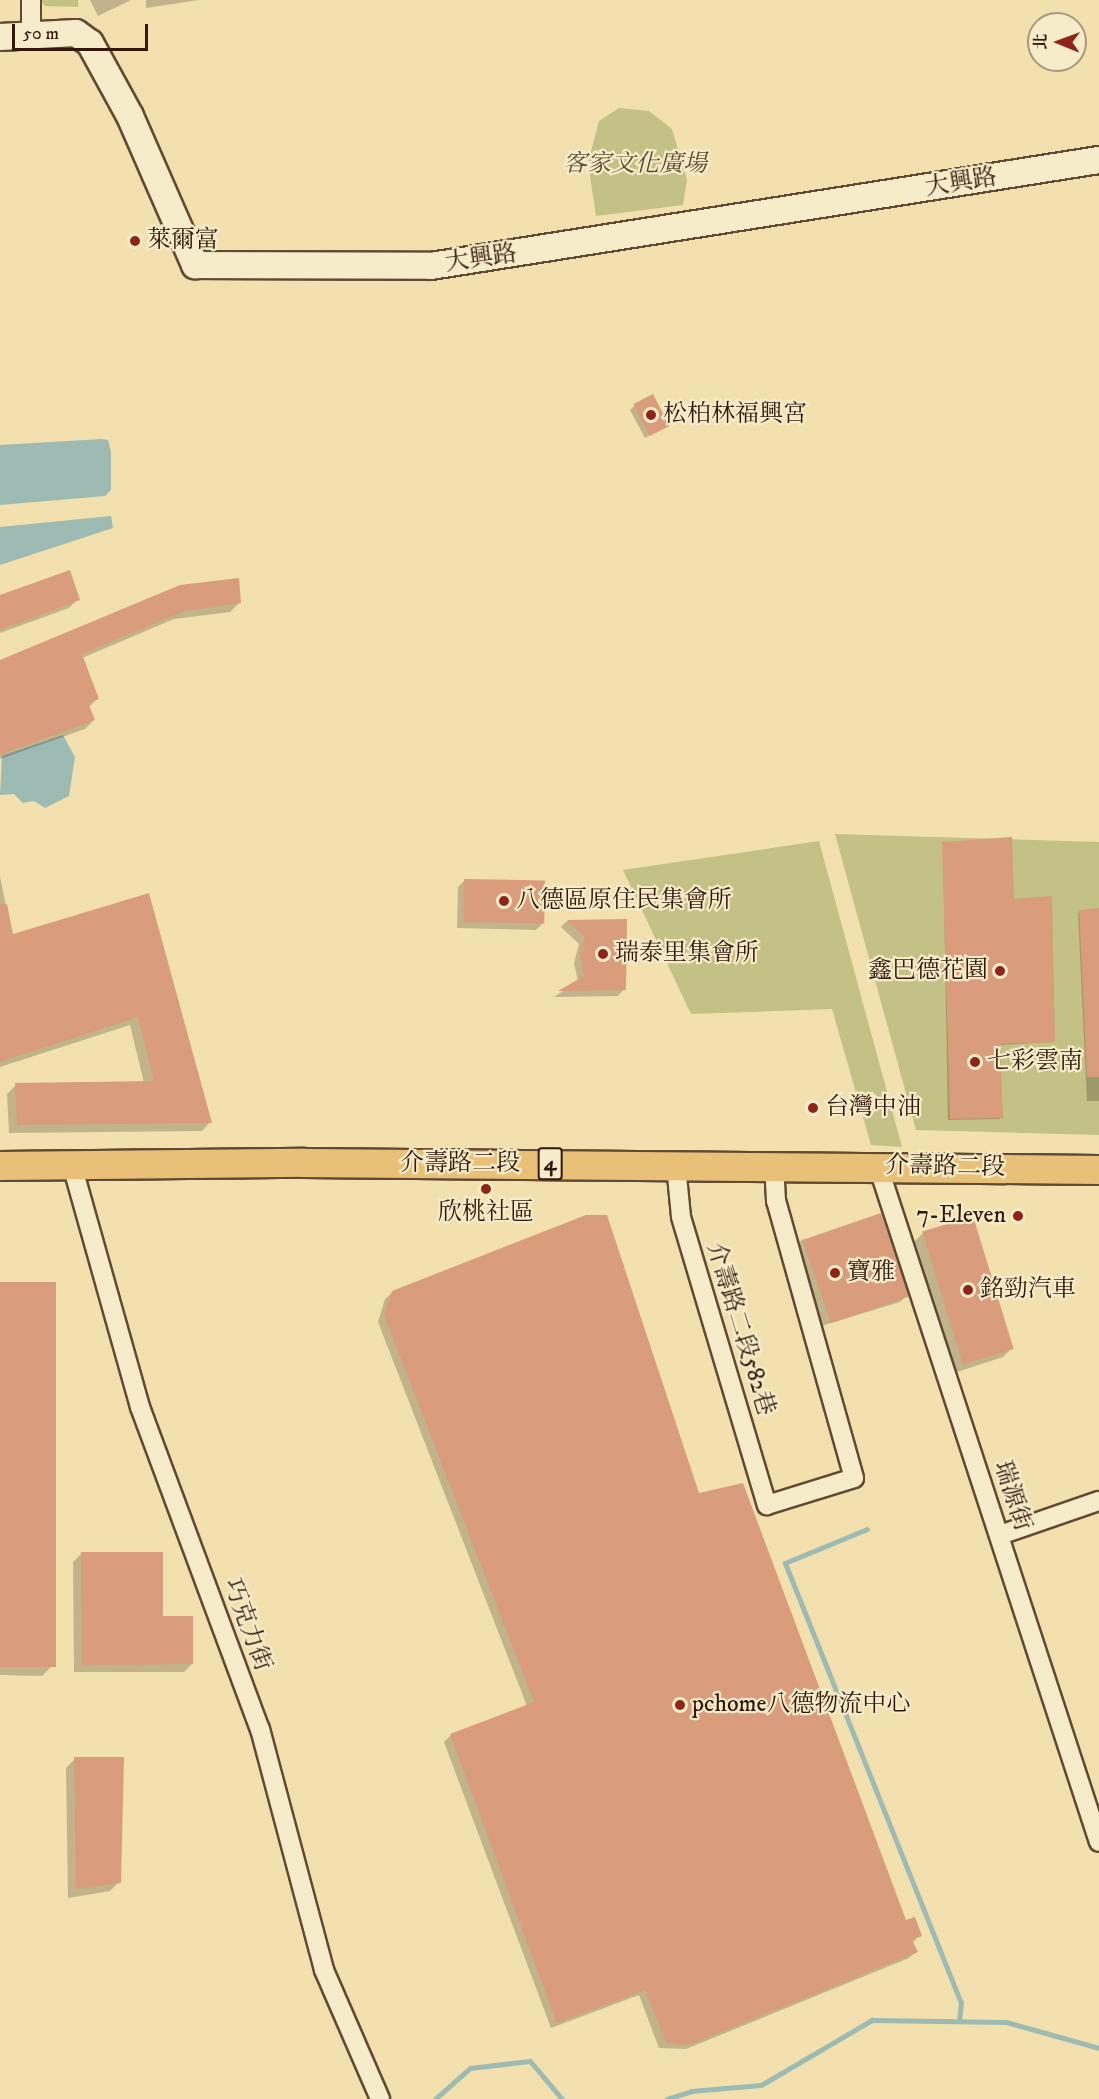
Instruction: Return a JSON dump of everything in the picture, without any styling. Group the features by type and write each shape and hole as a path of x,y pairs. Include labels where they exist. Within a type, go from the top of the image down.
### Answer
{"main road":[{"name":"介壽路二段","path":"0,1166 774,1164 1099,1170"}],"street":[{"path":"31,0 31,36"},
{"name":"大興路","path":"0,37 76,33 99,55 195,265 431,266 1099,160"},
{"name":"介壽路二段582巷","path":"676,1165 681,1217 767,1505 854,1478 776,1201 774,1164"},
{"name":"巧克力街","path":"72,1165 140,1407 260,1729 324,1970 380,2099"},
{"name":"瑞源街","path":"878,1166 1099,1842"},
{"path":"1000,1535 1099,1501"}],"green space":[{"path":"40,0 78,0 78,7 45,6"},
{"name":"客家文化廣場","path":"619,108 649,111 672,129 687,180 683,205 596,216 588,163 599,121"},
{"path":"835,834 1099,842 1099,1135 916,1130"},
{"path":"819,841 902,1147 871,1145 832,1009 691,1014 623,870"}],"water":[{"path":"108,440 111,452 111,490 105,496 0,505 0,445"},
{"path":"111,516 113,528 0,565 0,527"},
{"path":"63,735 75,757 69,796 45,808 34,801 23,803 14,794 0,795 2,756"}],"building":[{"name":"松柏林福興宮","path":"653,394 669,426 650,436 633,404"},
{"path":"70,570 80,600 0,630 0,595"},
{"path":"239,578 241,603 184,611 82,654 99,699 88,703 95,720 0,755 0,660 180,585"},
{"name":"鑫巴德花園","path":"1012,837 1014,899 1052,896 1055,1042 1000,1044 1003,1118 950,1119 942,842"},
{"name":"八德區原住民集會所","path":"464,879 545,880 544,923 463,922"},
{"path":"149,893 212,1123 17,1125 15,1083 154,1081 138,1017 0,1062 0,904 7,904 13,934"},
{"path":"1099,908 1099,1077 1087,1077 1079,910"},
{"name":"瑞泰里集會所","path":"627,919 626,990 558,991 584,976 580,956 585,937 567,920"},
{"path":"881,1213 910,1296 831,1323 803,1240"},
{"name":"pchome八德物流中心","path":"586,1215 607,1215 699,1493 743,1483 906,1920 915,1917 922,1936 912,1940 918,1952 694,2043 680,2045 666,2042 645,1990 557,2023 450,1734 534,1702 384,1315 392,1291"},
{"name":"銘勁汽車","path":"973,1216 1014,1349 963,1364 922,1231"},
{"path":"0,1282 56,1282 56,1667 0,1667"},
{"path":"81,1552 163,1552 163,1616 193,1616 193,1664 82,1665"},
{"path":"74,1757 124,1757 121,1883 76,1889"}],"waterway":[{"path":"867,1529 785,1563 961,2002 959,2021"},
{"path":"667,2099 691,2091 761,2085 872,2020 1006,2022 1099,2048"},
{"path":"435,2099 470,2068 530,2061 562,2099"}],"place":[{"name":"萊爾富","path":"135,241"},
{"name":"松柏林福興宮","path":"651,415"},
{"name":"八德區原住民集會所","path":"504,901"},
{"name":"瑞泰里集會所","path":"603,954"},
{"name":"鑫巴德花園","path":"1000,971"},
{"name":"七彩雲南","path":"975,1062"},
{"name":"台灣中油","path":"813,1108"},
{"name":"欣桃社區","path":"486,1189"},
{"name":"7-Eleven","path":"1018,1216"},
{"name":"寶雅","path":"835,1273"},
{"name":"銘勁汽車","path":"968,1290"},
{"name":"pchome八德物流中心","path":"680,1705"}]}
